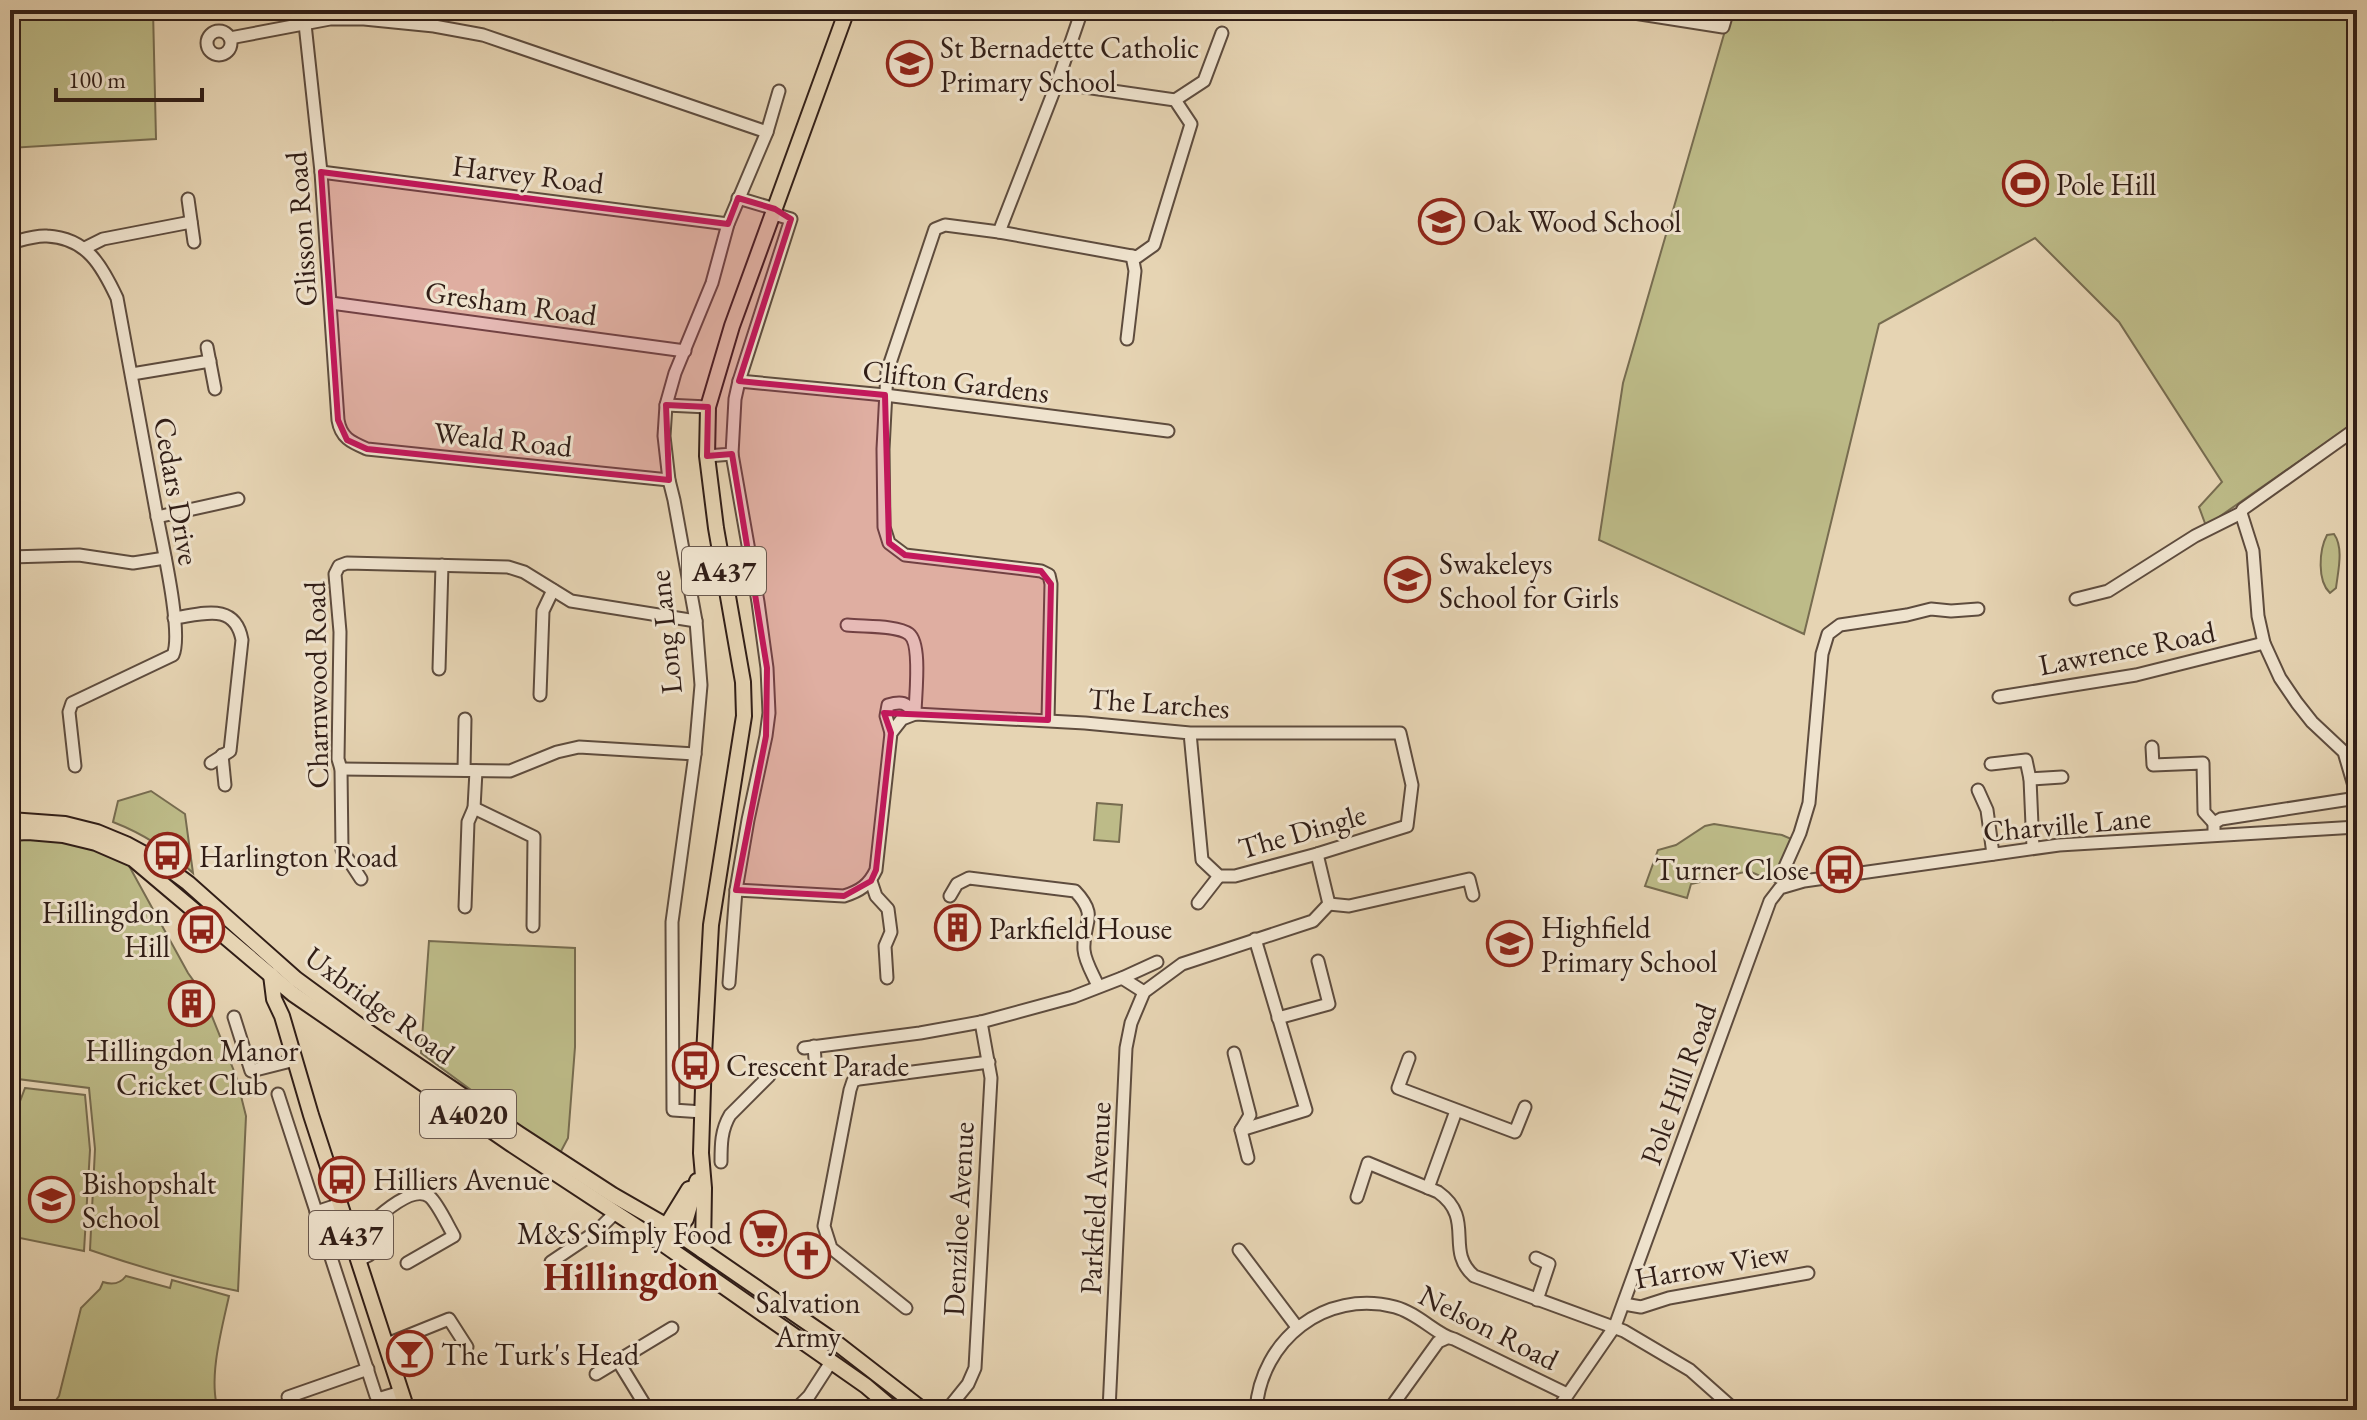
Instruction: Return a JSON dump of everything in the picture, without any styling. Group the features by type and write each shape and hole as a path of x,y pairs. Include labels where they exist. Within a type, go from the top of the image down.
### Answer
{"main road":[{"name":"A437","path":"703,1251 701,1152 712,913 744,716 743,682 716,528 707,456 708,407 732,326 847,10"},
{"name":"Uxbridge Road","path":"10,820 65,824 97,832 149,855 188,883 296,979 367,1031 519,1134 672,1229 872,1369 923,1410"},
{"name":"Uxbridge Road","path":"10,833 63,835 96,843 133,859 293,994 660,1242 866,1386 894,1410"},
{"name":"A437","path":"271,975 274,999 407,1410"},
{"path":"282,1016 293,994 296,979"},
{"name":"A437","path":"660,1242 672,1229 701,1152"}],"street":[{"path":"999,232 1082,10"},
{"path":"1615,10 1723,27 1728,10"},
{"path":"230,38 330,19 434,26 483,35 767,132"},
{"name":"Glisson Road","path":"305,24 321,172 340,430"},
{"path":"1057,83 1175,100 1204,81 1222,33"},
{"name":"Long Lane","path":"703,1112 673,1110 672,922 695,754 701,685 696,621 669,480 664,436 666,405 675,373 712,283 728,224 767,132 779,91"},
{"path":"1048,720 1049,575 1041,571 905,555 889,543 884,527 887,372 935,229 945,225 999,232 1137,257 1154,245 1191,124 1175,100"},
{"name":"Harvey Road","path":"321,172 728,224"},
{"path":"729,983 736,890 769,713 762,628 732,454 735,399 791,219 738,198"},
{"path":"188,199 194,242"},
{"path":"942,211 945,225"},
{"path":"10,243 44,235 65,239 85,248 103,239 191,222"},
{"name":"Cedars Drive","path":"75,766 69,712 72,703 173,655 176,648 165,558 117,298 105,274 85,248"},
{"path":"1127,339 1135,271 1132,256"},
{"name":"Gresham Road","path":"331,303 685,351"},
{"path":"207,347 215,389"},
{"path":"132,374 210,361"},
{"name":"Clifton Gardens","path":"739,381 885,395 1168,431"},
{"path":"666,405 708,407"},
{"path":"2076,599 2108,591 2195,536 2241,513 2357,428"},
{"name":"Weald Road","path":"340,430 347,440 367,449 669,480"},
{"path":"707,456 732,454"},
{"path":"157,517 238,499"},
{"path":"2152,747 2153,765 2203,763 2204,812 2214,829 2221,819 2357,797 2344,752 2297,703 2274,667 2264,643 2256,597 2253,551 2241,513"},
{"path":"10,557 79,555 133,563 165,558"},
{"name":"Charnwood Road","path":"361,879 342,850 341,769 338,759 340,632 335,574 339,566 347,563 508,567 524,572 571,601 696,621"},
{"path":"439,669 442,565"},
{"path":"540,695 543,611 553,590"},
{"name":"Pole Hill Road","path":"1557,1410 1615,1326 1770,901 1776,890 1783,886 1784,869 1809,803 1822,654 1830,631 1848,623 1900,617 1931,609 1978,609"},
{"path":"174,618 217,613 230,616 239,624 242,640 230,751 211,763"},
{"path":"847,625 897,629 911,635 917,646 915,714 902,719 891,733"},
{"name":"Lawrence Road","path":"1999,697 2136,675 2264,643"},
{"name":"The Larches","path":"871,881 876,870 891,733 886,716 888,705 900,702 909,705 915,714 1048,720 1190,733 1400,733"},
{"path":"465,719 474,808 468,822 465,907"},
{"name":"The Dingle","path":"1190,733 1202,860 1219,876 1235,876 1407,826 1412,785 1400,733"},
{"path":"341,769 510,771 557,752 579,747 695,754"},
{"path":"222,755 225,785"},
{"path":"1991,764 2026,760 2030,779 2033,848"},
{"path":"2030,779 2062,777"},
{"path":"1978,790 1987,810 1993,854"},
{"path":"474,808 534,837 533,926"},
{"name":"Charville Lane","path":"1783,886 2033,848 2214,829 2357,827"},
{"path":"1317,854 1329,904"},
{"path":"1198,903 1219,876"},
{"path":"950,896 957,884 969,878 1075,891 1085,902 1089,917 1084,951 1098,986"},
{"path":"1329,904 1349,906 1469,879 1473,895"},
{"path":"736,890 844,896 858,891 871,881 876,896 888,909 891,932 885,946 887,978"},
{"path":"1122,978 1144,992 1182,964 1313,921 1329,904"},
{"path":"1241,1130 1306,1110 1255,939"},
{"path":"1278,1018 1329,1004 1318,961"},
{"path":"811,1051 981,1022 1073,997 1157,962"},
{"name":"Parkfield Avenue","path":"1109,1410 1126,1048 1131,1023 1144,992"},
{"path":"234,1017 251,1071 295,1060"},
{"name":"Denziloe Avenue","path":"947,1410 968,1384 975,1368 991,1078 981,1022"},
{"path":"1234,1053 1250,1115 1241,1130 1248,1158"},
{"path":"1409,1058 1398,1088 1515,1132 1525,1107"},
{"path":"906,1308 831,1248 824,1226 853,1081 989,1062"},
{"path":"721,1162 721,1143 730,1115 769,1076"},
{"path":"278,1094 378,1398 401,1392"},
{"path":"1428,1188 1456,1111"},
{"path":"701,1152 721,1143"},
{"path":"1357,1197 1368,1163 1446,1197 1456,1210 1460,1253 1469,1272 1482,1280 1615,1326 1690,1370 1735,1410"},
{"path":"359,1260 369,1255 365,1233 369,1225 411,1194 421,1193 432,1198 454,1236 407,1263"},
{"path":"316,1212 340,1204"},
{"path":"551,1262 597,1231 615,1213"},
{"path":"1239,1250 1297,1327"},
{"path":"1536,1258 1549,1264 1537,1300"},
{"name":"Harrow View","path":"1624,1304 1641,1307 1669,1298 1808,1273"},
{"name":"Nelson Road","path":"1256,1410 1264,1372 1275,1352 1297,1327 1332,1310 1374,1303 1409,1312 1447,1338 1567,1394"},
{"path":"387,1344 449,1319 467,1347"},
{"path":"596,1374 672,1328"},
{"path":"1389,1410 1438,1342 1447,1338"},
{"path":"618,1361 648,1410"},
{"path":"795,1410 809,1396 831,1362"},
{"path":"292,1410 288,1397 368,1369"},
{"path":"866,1386 867,1375 872,1369"}],"highlighted area":[{"path":"321,172 728,224 738,198 775,209 791,219 739,381 885,395 889,543 905,555 1041,571 1051,584 1048,720 884,713 891,733 876,870 871,881 844,896 736,890 766,736 767,668 732,454 707,456 708,407 666,405 669,480 367,449 347,440 338,420"}],"shaded area":[{"path":"10,10 153,10 156,139 10,148"},
{"path":"1731,10 2045,10 2053,20 2065,10 2357,10 2357,421 2206,526 2199,507 2222,482 2119,322 2035,238 1879,324 1804,634 1599,540 1623,383"},
{"path":"2334,534 2340,560 2336,588 2330,593 2321,573 2321,557 2327,535"},
{"path":"151,791 185,814 193,873 156,843 113,822 118,801"},
{"path":"1097,803 1122,805 1119,842 1094,840"},
{"path":"1714,824 1782,835 1796,841 1783,886 1749,871 1691,884 1687,898 1645,886 1658,850 1676,845 1705,826"},
{"path":"10,839 59,839 89,845 128,864 188,973 203,994 236,1076 246,1116 238,1291 163,1273 90,1250 95,1149 89,1088 10,1078"},
{"path":"429,941 575,948 575,1047 568,1138 559,1155 421,1053"},
{"path":"25,1088 85,1095 90,1150 84,1251 10,1236 13,1193 10,1192 10,1128"},
{"path":"126,1276 170,1288 172,1280 229,1296 215,1368 218,1410 10,1410 10,1405 37,1409 54,1402 59,1396 81,1308 103,1282 116,1283"}],"place":[{"name":"St Bernadette Catholic Primary School","path":"909,64"},
{"name":"Pole Hill","path":"2025,184"},
{"name":"Oak Wood School","path":"1442,221"},
{"name":"Swakeleys School for Girls","path":"1408,580"},
{"name":"Harlington Road","path":"168,856"},
{"name":"Turner Close","path":"1840,869"},
{"name":"Parkfield House","path":"958,928"},
{"name":"Hillingdon Hill","path":"201,929"},
{"name":"Highfield Primary School","path":"1510,944"},
{"name":"Hillingdon Manor Cricket Club","path":"192,1004"},
{"name":"Crescent Parade","path":"695,1065"},
{"name":"Hilliers Avenue","path":"342,1179"},
{"name":"Bishopshalt School","path":"51,1200"},
{"name":"M&S Simply Food","path":"763,1233"},
{"name":"Salvation Army","path":"808,1256"},
{"name":"The Turk's Head","path":"410,1354"}],"district":[{"name":"Hillingdon","path":"631,1276"}]}
